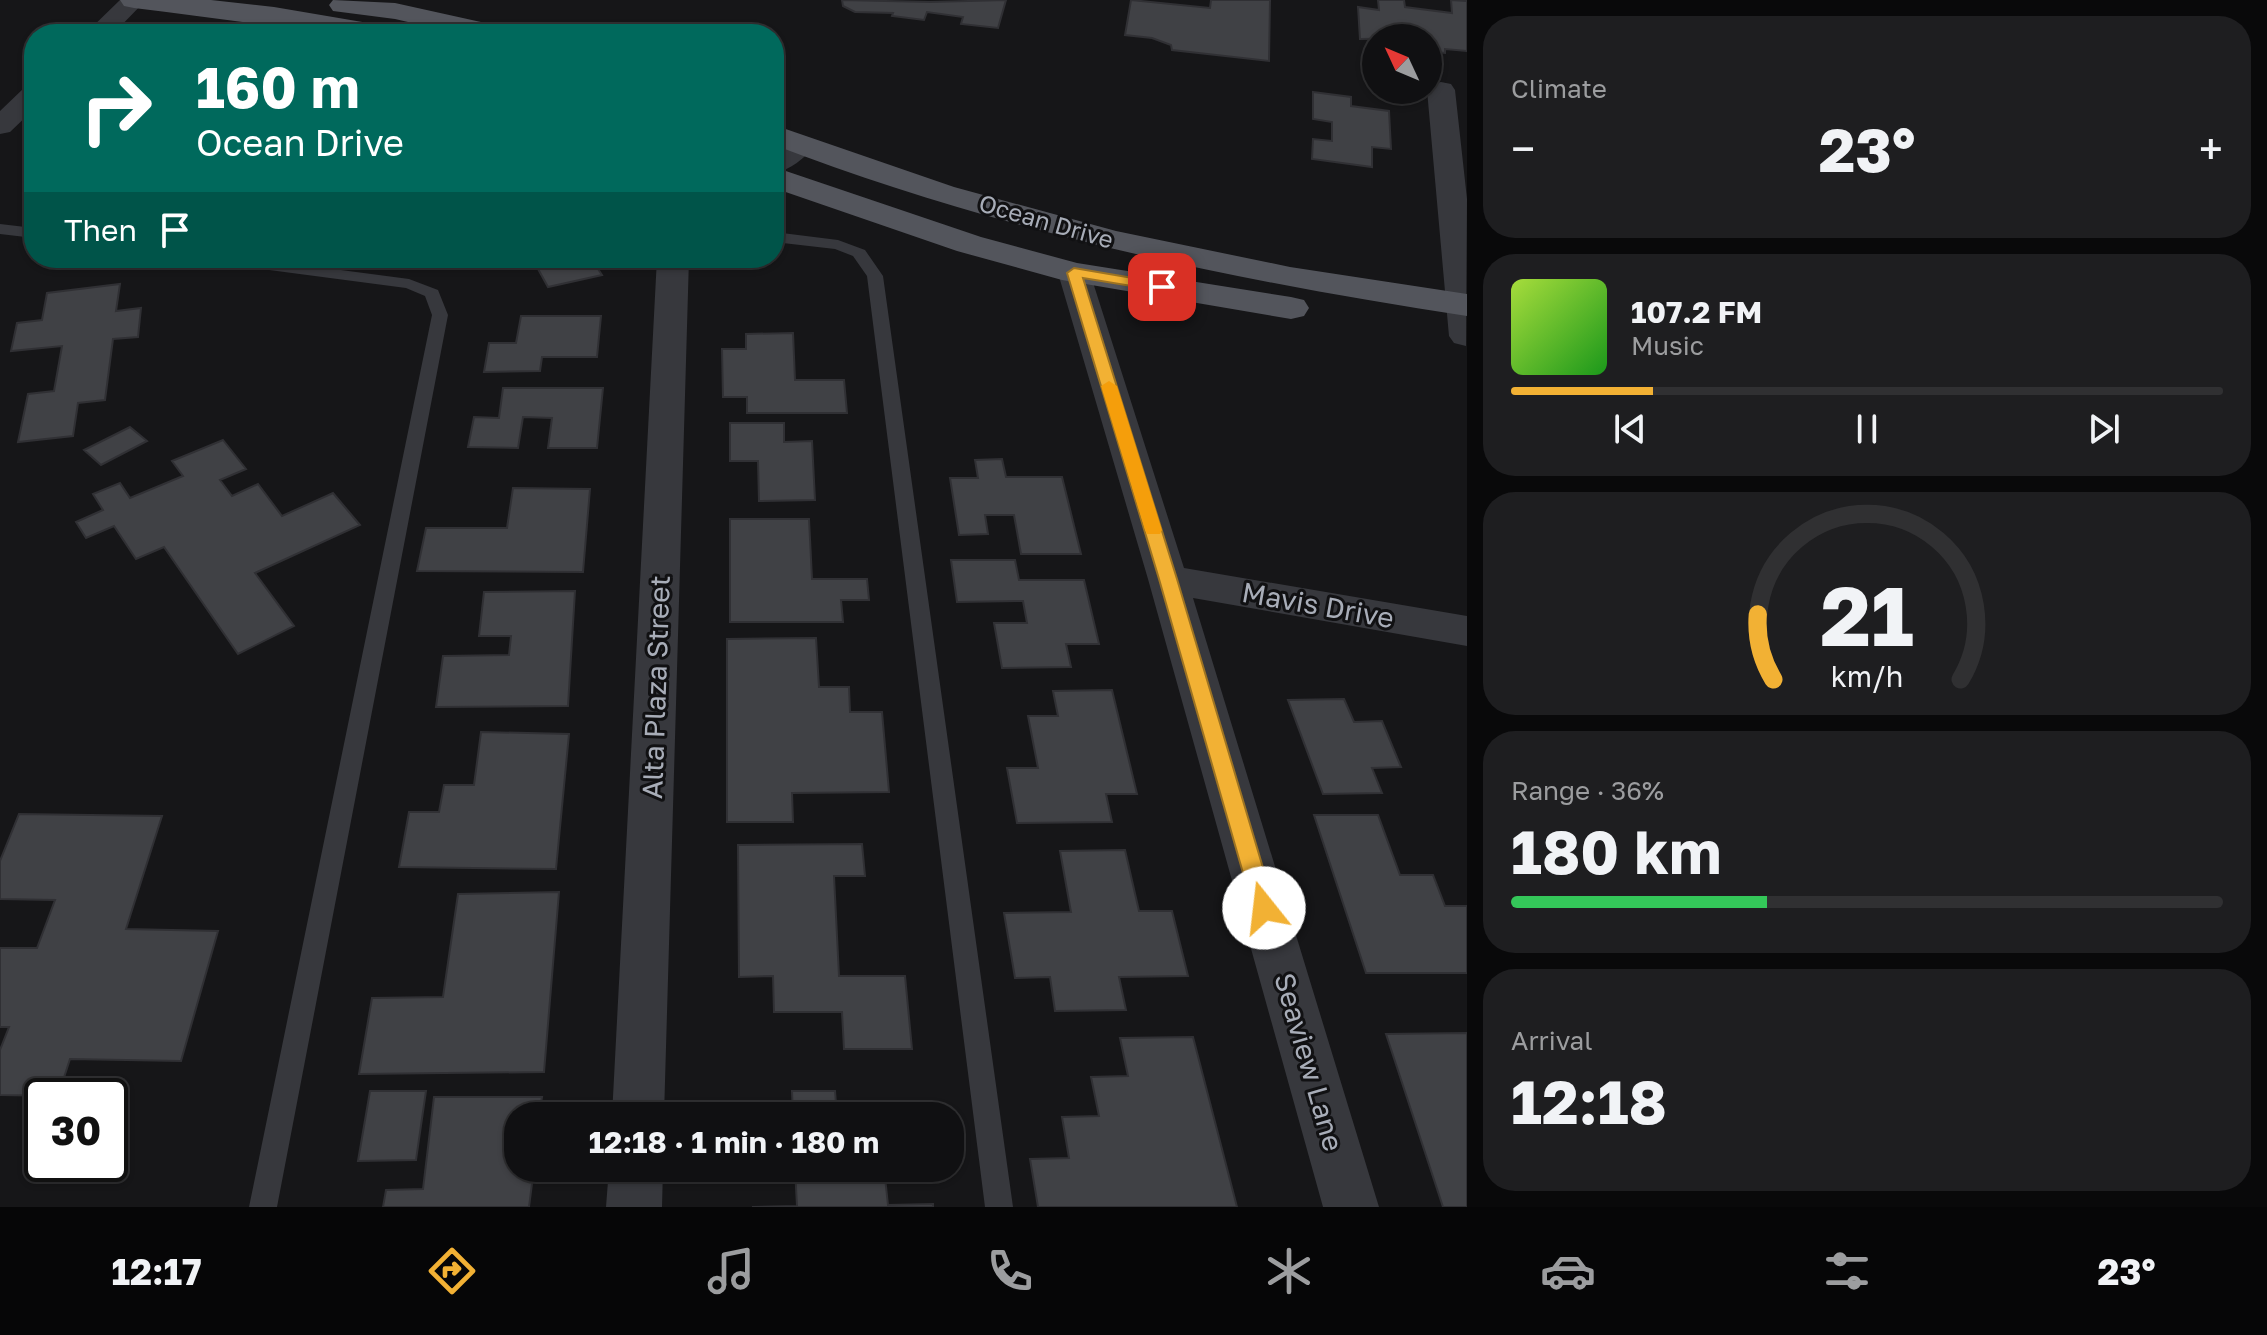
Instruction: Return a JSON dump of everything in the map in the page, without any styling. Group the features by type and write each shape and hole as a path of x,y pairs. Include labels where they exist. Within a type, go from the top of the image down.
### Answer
{"main road":[{"path":"134,0 274,15 324,24"},
{"path":"297,0 395,11 453,24"},
{"name":"Ocean Drive","path":"784,148 1060,228 1466,320"},
{"name":"Ocean Drive","path":"784,180 969,244 1074,273 1466,320"},
{"path":"1060,228 1074,273"}],"street":[{"path":"109,24 134,0"},
{"path":"1442,99 1466,320"},
{"path":"0,126 24,103"},
{"name":"Alta Plaza Street","path":"639,1102 673,268"},
{"name":"Seaview Lane","path":"1074,273 1168,579 1351,1207"},
{"name":"Mavis Drive","path":"1168,579 1467,631"},
{"path":"634,1207 635,1182"}],"lane":[{"path":"0,229 24,232"},
{"path":"784,238 838,245 859,253 875,276 999,1207"},
{"path":"263,1207 440,315 432,293 409,284 290,268"}],"building":[{"path":"842,0 1006,0 998,28 961,24 963,17 927,12 924,20 892,16 893,13 855,12 843,6"},
{"path":"1131,0 1210,8 1211,0 1270,0 1269,61 1172,50 1171,45 1152,38 1125,35"},
{"path":"1378,0 1404,0 1405,7 1452,13 1451,0 1467,1 1467,51 1445,49 1445,53 1442,53 1442,24 1362,24 1360,39 1358,7 1379,10"},
{"path":"1313,92 1351,97 1351,106 1389,111 1391,149 1372,147 1372,167 1312,159 1313,139 1332,141 1332,122 1313,119"},
{"path":"538,268 597,268 602,275 548,287"},
{"path":"120,284 116,311 141,308 138,337 113,339 105,400 78,403 73,436 18,442 28,394 54,391 62,346 11,351 17,323 42,320 47,293"},
{"path":"521,316 601,316 597,357 542,357 540,371 484,372 489,343 516,343"},
{"path":"793,333 795,380 844,380 847,413 747,413 747,397 723,397 722,349 746,349 746,334"},
{"path":"503,388 603,388 597,448 548,448 552,418 523,417 518,448 468,447 474,417 499,418"},
{"path":"730,423 784,423 784,442 812,441 815,500 759,501 758,461 730,461"},
{"path":"130,427 147,441 101,465 84,450"},
{"path":"223,440 246,469 220,480 232,496 258,484 282,516 333,493 360,525 255,573 294,626 238,654 164,547 136,559 114,526 86,538 76,522 103,510 93,494 120,483 130,498 183,476 172,461"},
{"path":"1002,459 1006,477 1062,477 1081,554 1021,554 1014,515 985,515 988,534 959,535 950,478 978,478 975,460"},
{"path":"513,488 590,489 583,572 417,571 426,528 507,528"},
{"path":"730,519 809,519 812,579 867,579 869,600 841,600 843,622 730,622"},
{"path":"951,560 1015,560 1019,580 1084,580 1099,644 1066,644 1071,667 1002,668 994,623 1027,623 1023,601 957,602"},
{"path":"575,591 568,706 436,707 443,656 509,655 511,636 479,636 484,592"},
{"path":"816,638 819,687 849,687 850,712 882,712 889,792 792,793 793,822 727,822 727,639"},
{"path":"1112,690 1137,794 1106,794 1112,822 1017,823 1007,768 1038,768 1028,716 1058,716 1053,691"},
{"path":"1344,699 1354,722 1382,721 1401,767 1372,768 1382,793 1323,794 1288,700"},
{"path":"481,732 569,734 556,869 399,867 409,812 439,812 444,785 474,785"},
{"path":"19,814 162,816 126,929 218,931 181,1061 70,1059 64,1078 24,1078 24,1095 0,1095 0,1050 9,1027 0,1027 0,948 37,948 55,900 0,899 0,861"},
{"path":"1314,815 1378,815 1400,875 1433,875 1445,906 1467,906 1467,973 1366,973"},
{"path":"862,844 865,876 834,876 839,976 905,976 912,1049 844,1049 842,1012 774,1012 773,976 739,977 738,845"},
{"path":"1125,850 1139,911 1172,911 1188,976 1119,977 1126,1010 1055,1011 1050,977 1015,978 1004,913 1071,912 1060,851"},
{"path":"559,892 544,1072 359,1074 372,998 443,997 458,894"},
{"path":"1467,1033 1467,1207 1443,1207 1386,1034"},
{"path":"1193,1037 1237,1207 1038,1207 1030,1159 1069,1158 1062,1117 1099,1116 1091,1077 1128,1076 1120,1038"},
{"path":"370,1091 426,1091 416,1160 358,1161"},
{"path":"792,1091 835,1091 836,1102 792,1102"},
{"path":"434,1097 542,1097 541,1102 504,1102 504,1182 532,1182 529,1207 383,1207 386,1190 423,1189"},
{"path":"796,1182 886,1182 888,1205 933,1204 933,1207 752,1207 797,1206"}],"slow traffic":[{"path":"1109,386 1153,530"}],"route":[{"path":"1162,287 1074,273 1264,908"}]}
